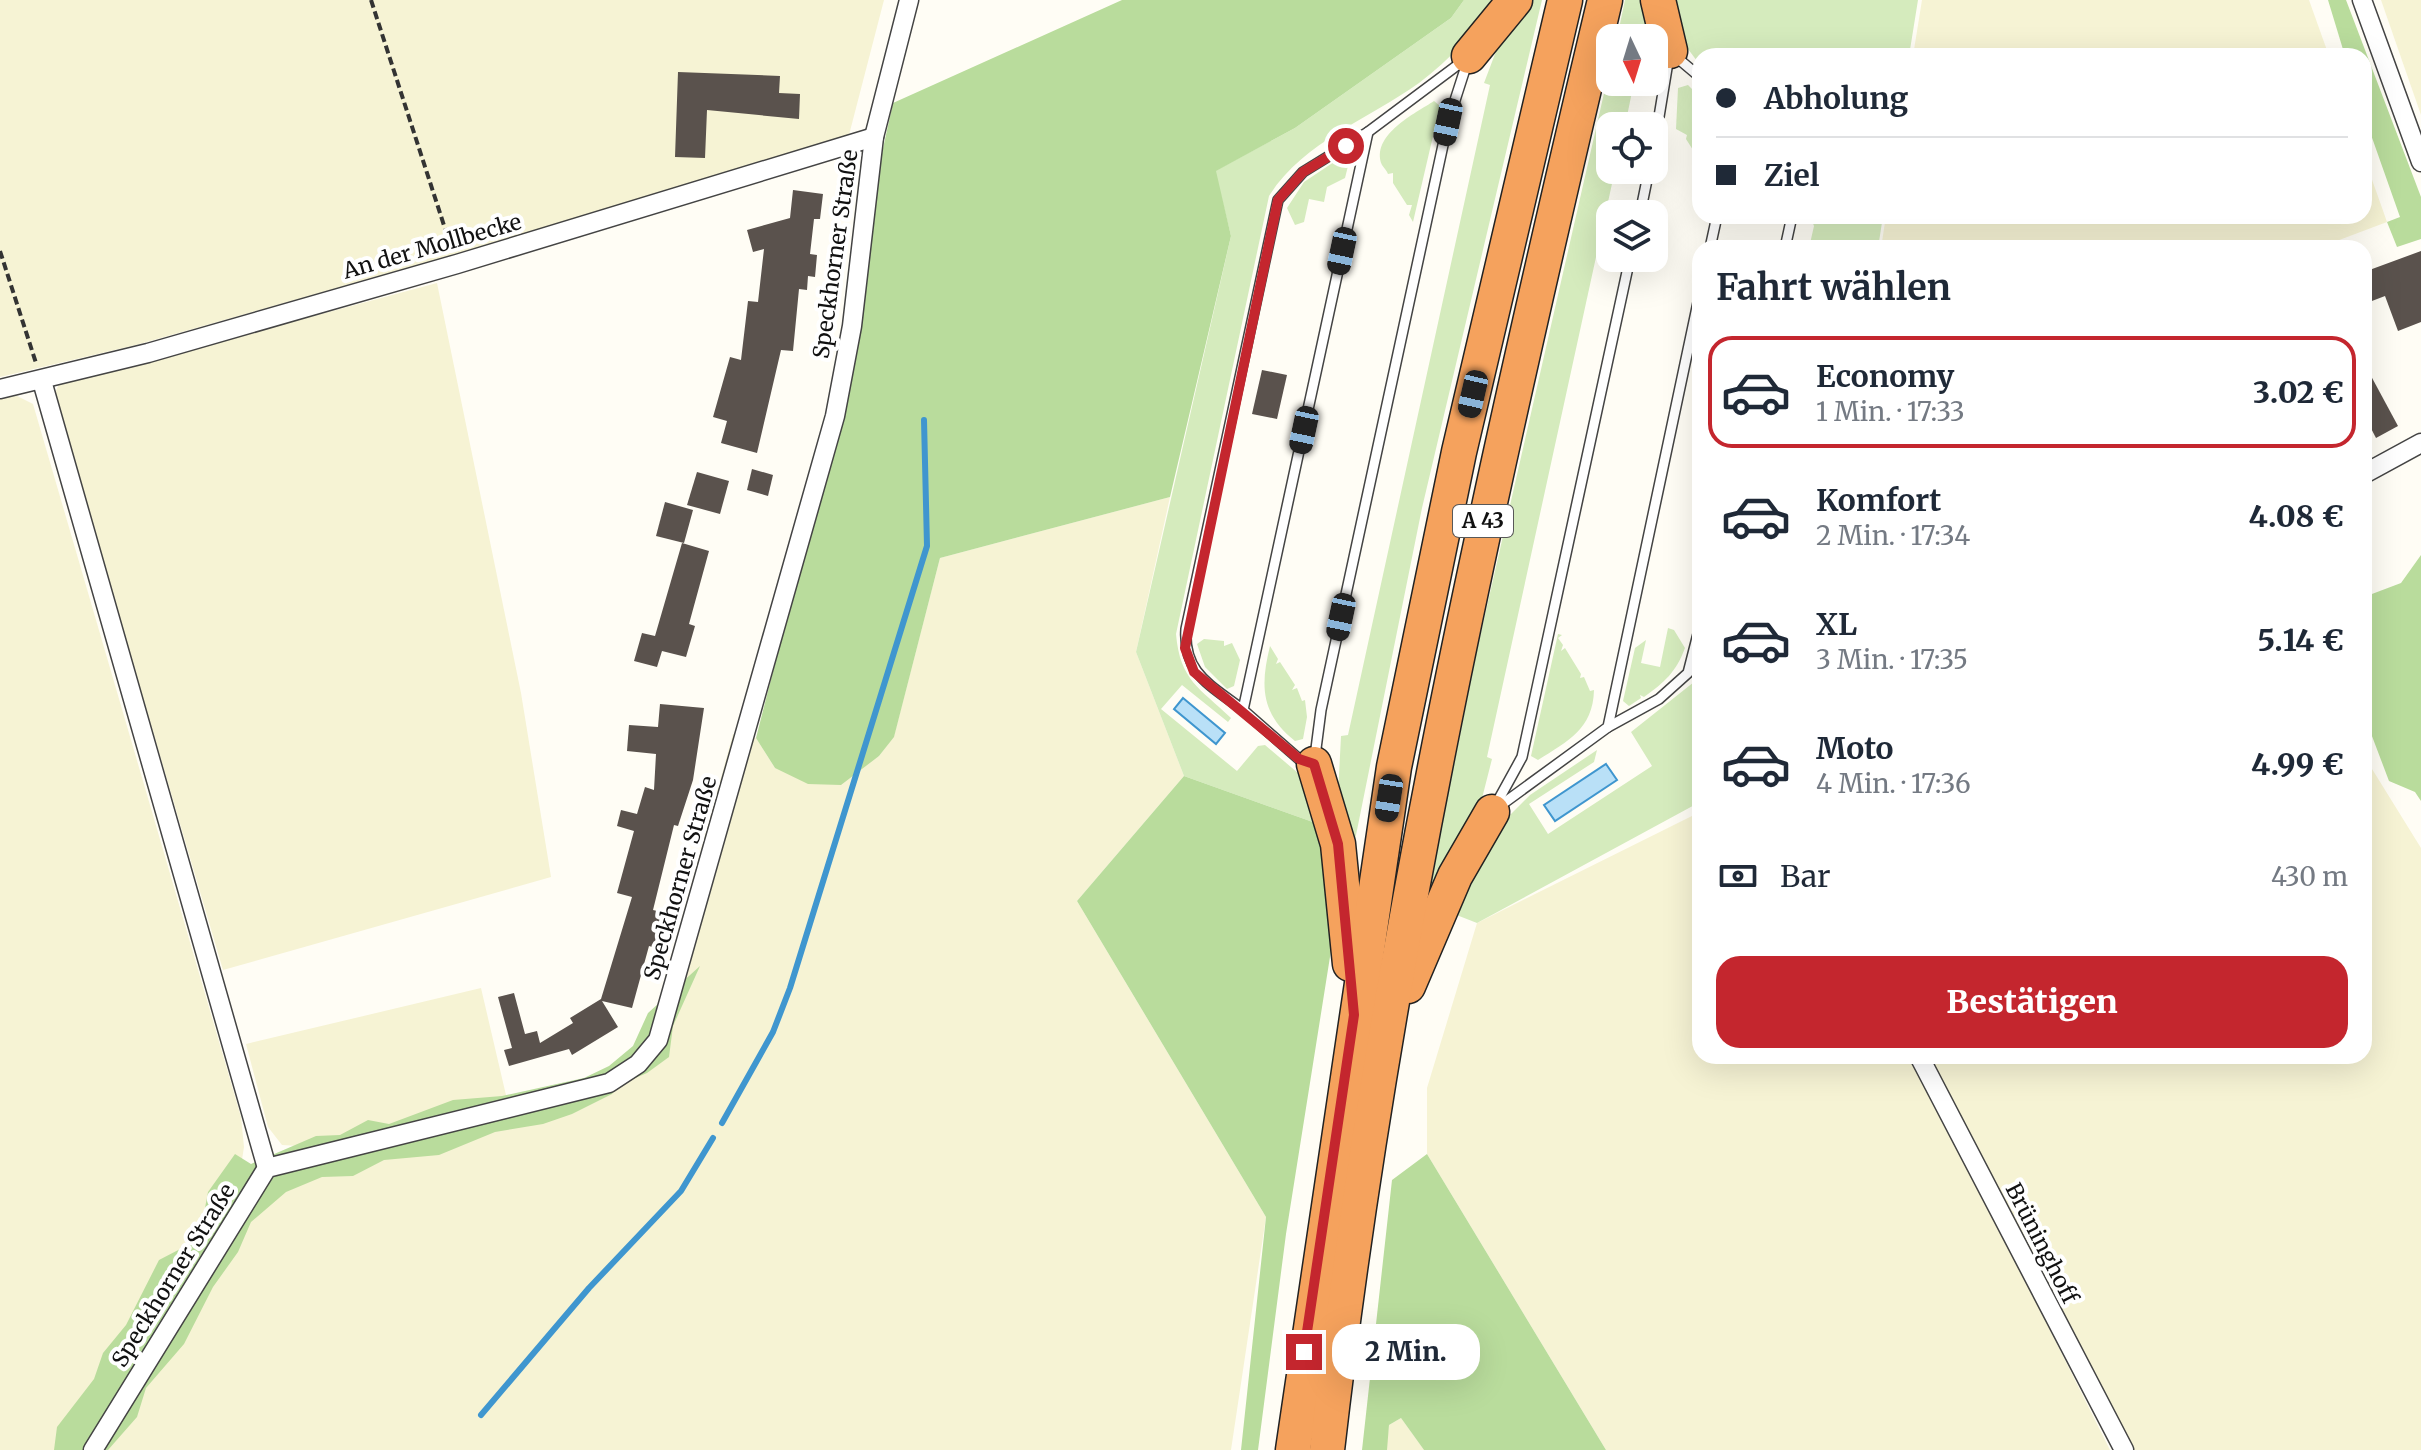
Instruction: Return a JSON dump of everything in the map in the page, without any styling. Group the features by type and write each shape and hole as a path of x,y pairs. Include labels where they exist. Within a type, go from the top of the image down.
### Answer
{"highway":[{"path":"1469,56 1515,0"},
{"name":"A 43","path":"1293,1450 1354,1015 1394,767 1440,542 1565,0"},
{"name":"A 43","path":"1327,1450 1385,1046 1450,678 1512,388 1605,0"},
{"path":"1658,0 1670,51"},
{"path":"1314,764 1338,844 1354,1015"},
{"path":"1385,1046 1455,876 1492,812"}],"street":[{"name":"Speckhorner Straße","path":"93,1450 267,1168 609,1083 638,1064 658,1040 835,416 852,326 874,137 909,0"},
{"path":"2362,0 2421,162"},
{"name":"An der Mollbecke","path":"0,389 42,381 457,264 874,137"},
{"path":"42,381 267,1168"},
{"path":"2372,470 2421,443"},
{"name":"Brüninghoff","path":"1923,1064 2124,1450"}],"lane":[{"path":"1670,51 1692,70"},
{"path":"1660,112 1670,51"},
{"path":"1469,56 1451,109 1321,710 1314,764 1299,759 1194,672 1185,648 1269,241 1278,200 1303,172 1368,132 1469,56"},
{"path":"1243,710 1368,132"},
{"path":"1492,812 1522,757 1627,272"},
{"path":"1608,727 1692,331"},
{"path":"1492,812 1608,727 1659,699 1688,673 1692,657"}],"path":[{"path":"371,0 457,264"},
{"path":"0,251 42,381"}],"shaded area":[{"path":"0,0 884,0 849,135 461,253 136,345 0,377"},
{"path":"1922,0 2309,0 2326,48 1914,48"},
{"path":"2381,0 2421,0 2421,115"},
{"path":"2372,180 2387,222 2339,240 1882,240 1885,224 2372,224"},
{"path":"437,283 521,693 551,877 223,970 54,395 59,384"},
{"path":"15,395 33,404 241,1117 244,1147 240,1172 79,1450 0,1450 0,398"},
{"path":"1170,497 1136,652 1184,776 1077,901 1266,1217 1231,1450 99,1450 270,1177 380,1151 282,1145 268,1127 246,1044 481,988 509,1108 605,1076 650,1035 733,734 756,738 775,768 859,769 879,756 894,736 940,558"},
{"path":"2372,769 2421,848 2421,1450 2130,1450 1931,1064 2372,1064"},
{"path":"1692,816 1692,1064 1917,1064 2110,1450 1606,1450 1427,1154 1427,1088 1477,923"},
{"path":"1401,1418 1424,1450 1386,1450 1389,1425"}],"green space":[{"path":"1122,0 1464,0 1451,18 1295,128 1216,171 1231,236 1170,497 940,558 894,737 879,756 841,785 808,784 775,768 756,738 858,340 882,153 893,103"},
{"path":"1464,0 1501,0 1431,74 1318,146 1283,177 1269,196 1176,634 1178,650 1187,673 1201,691 1231,718 1228,722 1182,685 1161,709 1237,771 1258,746 1265,745 1298,773 1324,826 1184,776 1136,652 1231,236 1215,171 1295,128 1451,18"},
{"path":"1526,0 1542,0 1422,508 1353,850 1338,795 1341,736 1348,735 1490,85 1484,83 1495,54"},
{"path":"1625,0 1647,0 1648,24 1620,24"},
{"path":"1670,0 1918,0 1910,48 1692,48 1692,54"},
{"path":"2328,0 2346,0 2364,48 2343,48"},
{"path":"2372,68 2421,197 2421,239 2397,247 2387,222 2400,217 2372,138"},
{"path":"1688,85 1692,89 1692,148 1687,135 1676,129 1678,88"},
{"path":"1603,96 1631,96 1628,112 1600,112"},
{"path":"1434,101 1440,106 1413,222 1409,215 1412,205 1407,205 1393,183 1393,173 1388,174 1380,154 1388,135 1397,126"},
{"path":"1596,128 1596,184 1612,184 1608,200 1596,200 1596,257 1487,757 1492,759 1477,818 1427,900 1477,650"},
{"path":"1343,156 1349,162 1345,178 1327,187 1324,202 1309,199 1304,222 1295,225 1287,208 1304,182"},
{"path":"1882,224 1879,240 1811,240 1814,226"},
{"path":"2421,555 2421,801 2415,792 2389,781 2372,736 2372,594 2401,583"},
{"path":"1668,628 1674,630 1685,648 1682,656 1664,681 1644,697 1640,695 1641,698 1629,706 1623,701 1635,648 1646,640 1641,663 1660,667"},
{"path":"1558,634 1562,635 1558,638 1563,645 1561,651 1565,648 1581,674 1580,678 1584,677 1590,691 1594,690 1593,703 1577,732 1538,760 1531,756"},
{"path":"1204,639 1224,641 1224,646 1232,643 1240,660 1234,686 1227,689 1205,667 1197,644"},
{"path":"1270,646 1278,659 1276,664 1280,662 1295,685 1292,690 1297,688 1302,701 1305,700 1307,717 1303,739 1295,741 1270,710 1265,674"},
{"path":"1692,684 1692,806 1477,923 1454,914 1496,832 1530,795 1597,750 1594,762 1529,804 1548,834 1652,766 1631,732"},
{"path":"1184,776 1324,826 1336,919 1286,1234 1258,1450 1241,1450 1266,1217 1077,901"},
{"path":"700,966 673,1026 669,1057 647,1073 621,1084 612,1094 543,1124 495,1132 439,1155 384,1160 353,1176 322,1177 286,1192 251,1222 238,1252 213,1287 184,1344 146,1388 137,1417 108,1450 54,1450 57,1427 94,1379 103,1353 126,1325 159,1260 184,1247 201,1229 208,1192 235,1154 251,1164 316,1136 340,1135 368,1120 389,1124 453,1100 502,1096 584,1078 609,1066 633,1046 648,1013"},
{"path":"1427,1154 1606,1450 1424,1450 1401,1418 1389,1425 1387,1450 1362,1450 1392,1180"}],"water":[{"path":"1183,698 1225,733 1216,744 1174,709"},
{"path":"1606,764 1617,780 1555,821 1544,805"}],"building":[{"path":"678,72 780,76 779,93 800,94 799,119 707,110 705,158 675,157"},
{"path":"793,190 823,194 820,219 814,219 810,254 817,255 815,277 808,276 807,290 799,289 793,351 781,350 757,453 721,443 727,421 713,417 730,357 741,360 748,301 758,302 764,249 753,252 747,230 790,218"},
{"path":"2421,251 2421,322 2398,331 2385,296 2372,301 2372,269"},
{"path":"1262,370 1287,375 1277,419 1252,414"},
{"path":"2372,378 2398,426 2376,438 2372,430"},
{"path":"752,469 773,475 768,496 747,490"},
{"path":"697,472 729,481 720,514 687,505"},
{"path":"665,502 693,510 684,543 656,536"},
{"path":"682,543 709,551 689,624 695,626 686,657 662,651 657,667 634,661 642,633 655,636"},
{"path":"660,704 704,708 693,780 678,826 674,825 653,910 665,913 656,948 649,946 632,1008 602,1001 618,1027 572,1055 569,1049 509,1066 504,1050 512,1048 498,997 514,993 525,1034 537,1031 540,1043 573,1023 570,1018 601,999 632,897 617,893 634,831 617,826 621,810 637,814 645,787 654,790 656,754 627,751 629,725 658,727"}],"waterway":[{"path":"722,1123 773,1032 790,988 927,546 924,420"},
{"path":"481,1415 589,1288 681,1191 713,1138"}],"route":[{"path":"1304,1352 1354,1015 1338,844 1314,764 1299,759 1194,672 1185,648 1186,629 1278,200 1303,172 1346,146"}]}
